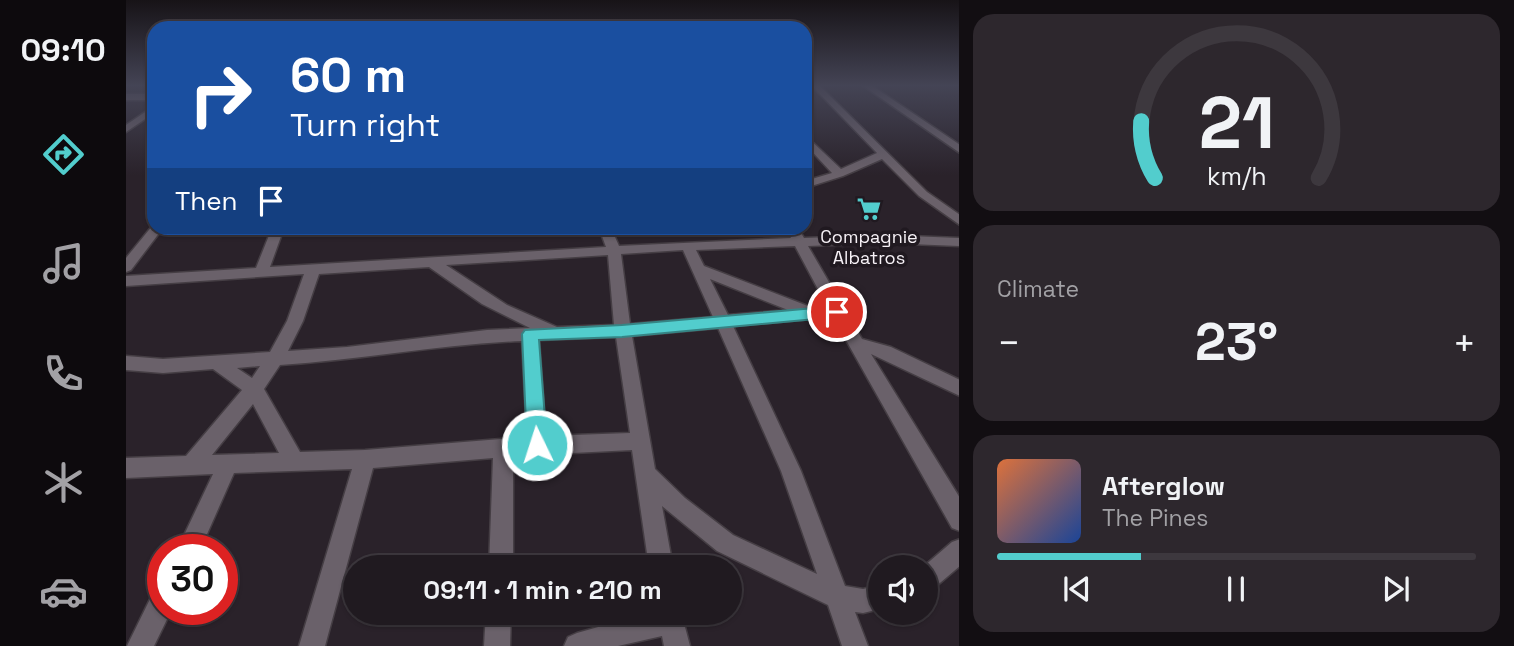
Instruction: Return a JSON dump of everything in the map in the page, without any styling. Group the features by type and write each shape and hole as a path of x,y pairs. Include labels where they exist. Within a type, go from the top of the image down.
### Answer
{"street":[{"path":"126,129 146,115"},
{"path":"845,115 939,208 959,221"},
{"path":"909,115 959,150"},
{"path":"126,121 147,121"},
{"path":"812,145 839,174"},
{"path":"812,183 884,154"},
{"path":"126,267 151,235"},
{"path":"261,273 275,235"},
{"path":"608,235 614,251 622,331 659,555"},
{"path":"126,281 688,246 788,235"},
{"path":"798,235 837,312 959,520"},
{"path":"812,235 959,242"},
{"path":"688,246 791,471 855,646"},
{"path":"432,262 491,306 526,322 559,332"},
{"path":"697,268 778,298 811,314"},
{"path":"191,465 254,389 274,358 296,320 313,270"},
{"path":"126,363 163,366 380,351 464,338 622,331 837,312"},
{"path":"530,334 537,445"},
{"path":"855,343 885,352 959,389"},
{"path":"215,362 254,389 295,461"},
{"path":"126,468 228,466 365,459 537,445 639,442"},
{"path":"501,555 503,449"},
{"path":"312,646 365,459"},
{"path":"196,534 228,466"},
{"path":"645,473 677,506 724,543 838,597 868,600"},
{"path":"938,569 959,550"},
{"path":"139,646 150,625"},
{"path":"497,646 498,625"},
{"path":"577,646 635,628 672,627"}],"place":[{"name":"Compagnie Albatros","path":"869,209"}],"route":[{"path":"537,445 530,334 622,331 837,312"}]}
